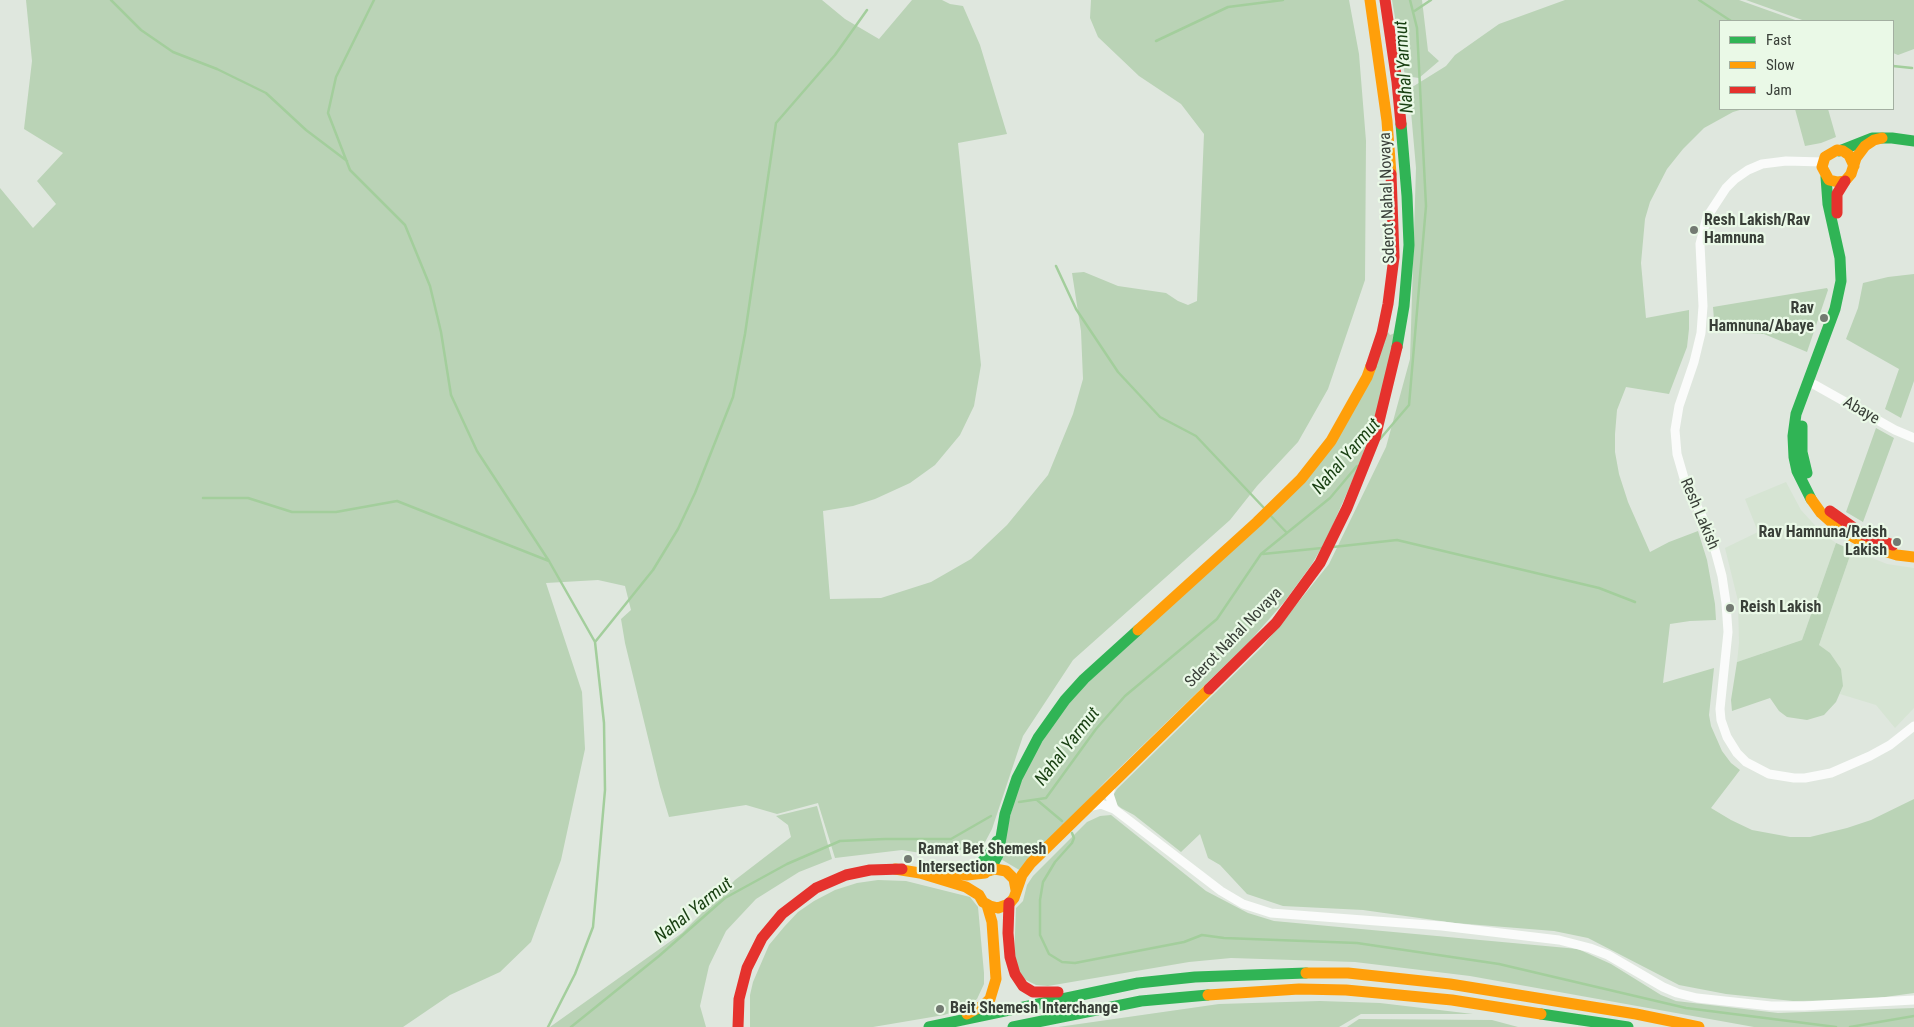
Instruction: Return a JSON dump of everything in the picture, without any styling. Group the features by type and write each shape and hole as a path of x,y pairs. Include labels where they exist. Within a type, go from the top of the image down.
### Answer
{"main road":[{"name":"Sderot Nahal Novaya","path":"987,871 998,855 1002,829 1012,792 1021,769 1065,700 1084,679 1257,522 1301,479 1336,433 1367,377 1382,333 1394,257 1387,121 1370,0"},
{"name":"Sderot Nahal Novaya","path":"1016,890 1025,870 1112,782 1276,623 1320,563 1333,539 1358,481 1375,438 1400,333 1409,245 1402,131 1385,0"},
{"path":"1914,141 1872,138 1828,154 1823,162 1822,169 1826,177 1828,204 1840,258 1841,281 1835,309 1811,383 1801,439 1804,466 1814,489 1830,510 1852,528 1888,544 1914,549"},
{"path":"1882,138 1874,140 1865,146 1851,174 1839,188 1836,201 1848,256 1850,276 1848,295 1840,321 1796,414 1793,436 1794,458 1797,471 1808,494 1821,513 1848,535 1871,547 1897,555 1914,557"},
{"path":"1839,151 1849,155 1854,166"},
{"path":"1826,177 1836,182 1845,181"},
{"path":"738,1027 739,999 747,968 762,938 782,914 816,888 836,878 864,870 958,868 976,865 990,853 1002,829"},
{"path":"895,869 956,883 971,889 987,905 992,922 996,979 990,999 984,1005 967,1014 928,1027"},
{"path":"918,869 967,875 1001,869 1009,872 1014,879 1016,890 1014,898 1009,903 998,908 987,905"},
{"path":"979,895 978,884 987,871"},
{"path":"1009,903 1010,957 1015,974 1023,986 1033,992 1045,993 1099,990"},
{"path":"928,1027 1138,983 1248,974 1348,973 1450,984 1636,1014 1699,1027"},
{"path":"1013,1027 1141,1001 1240,991 1298,989 1346,990 1452,1000 1628,1027"}],"street":[{"name":"Resh Lakish","path":"1823,162 1786,161 1762,164 1748,170 1735,179 1719,196 1707,217 1700,244 1703,306 1701,333 1679,406 1675,430 1677,454 1686,485 1702,516 1715,550 1722,576 1728,632 1721,699 1721,720 1726,737 1737,753 1746,762 1769,774 1805,778 1831,773 1864,758 1890,745 1914,726"},
{"name":"Abaye","path":"1811,383 1895,430 1914,438"},
{"path":"1112,782 1109,794 1114,808"},
{"path":"1085,809 1101,804 1114,808 1221,891 1243,904 1271,913 1442,926 1559,940 1608,955 1662,987 1697,998 1771,1006 1914,1000"}],"shaded area":[{"path":"1786,482 1801,510 1822,533 1836,543 1802,640 1737,662 1739,643 1738,601 1725,548 1758,532 1745,499"},
{"path":"1852,550 1887,564 1914,568 1914,708 1895,728 1876,705 1840,694 1843,686 1819,645"}],"green space":[{"path":"26,0 822,0 845,19 879,39 912,0 942,0 950,4 963,6 980,45 1007,134 958,143 981,365 974,406 960,435 935,465 910,483 875,499 853,506 823,511 830,599 881,598 931,582 971,559 1007,525 1048,475 1073,414 1083,379 1081,331 1072,273 1084,272 1118,286 1166,293 1188,305 1197,301 1204,134 1181,104 1139,76 1098,37 1090,18 1091,0 1349,0 1359,54 1366,141 1365,280 1328,389 1298,442 1257,486 1230,520 1073,660 1023,736 992,829 983,846 933,855 902,850 835,858 818,803 777,814 746,805 669,817 625,643 621,619 631,610 625,586 598,580 546,583 582,692 585,749 561,860 531,942 500,972 450,995 403,1027 0,1027 0,188 33,228 56,204 37,181 63,153 24,129 32,61"},
{"path":"1392,0 1422,0 1428,51 1439,61 1419,78 1405,76"},
{"path":"1565,0 1739,0 1795,20 1719,20 1719,110 1740,110 1704,128 1683,149 1667,169 1650,202 1645,219 1641,263 1646,318 1689,310 1687,347 1669,394 1626,387 1617,410 1615,452 1619,474 1628,502 1650,552 1669,542 1698,531 1707,560 1716,620 1670,624 1663,683 1714,668 1709,715 1711,726 1722,751 1731,763 1740,770 1711,808 1752,830 1790,837 1810,837 1871,820 1914,799 1914,993 1863,1000 1793,1001 1726,994 1679,985 1588,938 1554,931 1455,923 1363,910 1283,906 1247,894 1220,865 1208,858 1200,834 1181,852 1134,815 1116,804 1114,794 1117,789 1263,646 1329,564 1386,447 1410,359 1416,168 1409,89 1446,66 1455,55 1499,24"},
{"path":"1746,0 1914,0 1914,49 1898,55 1894,53 1894,20 1802,20"},
{"path":"1795,110 1828,110 1836,137 1821,143 1805,146"},
{"path":"1914,274 1914,381 1901,418 1885,409 1899,369 1846,339 1858,308 1863,283 1888,277"},
{"path":"1827,288 1828,290 1807,352 1764,334 1715,332 1713,307"},
{"path":"1388,332 1390,335 1395,333 1377,414 1358,468 1326,540 1312,564 1285,601 1249,642 1106,781 1021,871 999,858 1021,776 1067,702 1302,485"},
{"path":"1876,428 1894,438 1863,522 1846,512"},
{"path":"1836,543 1852,550 1819,645 1830,653 1841,669 1843,686 1836,702 1824,715 1807,720 1787,717 1779,711 1770,698 1732,711 1731,700 1737,662 1802,640"},
{"path":"817,806 832,859 799,872 756,899 726,931 709,966 700,1006 706,1027 550,1027 682,933 735,880 791,837 788,825 776,816"},
{"path":"1111,815 1206,891 1248,913 1274,921 1578,949 1611,964 1661,995 1676,1001 1778,1013 1914,1008 1914,1027 1754,1027 1470,976 1355,962 1231,958 1189,962 1048,986 1036,985 1020,977 1014,959 1016,908 1023,901 1027,885 1033,876 1087,822 1100,816"},
{"path":"878,880 906,881 970,897 978,907 984,973 984,984 977,999 962,1009 944,1015 873,1027 750,1027 750,995 753,982 769,945 784,927 798,912 835,890 857,883"},
{"path":"1320,1001 1380,1003 1473,1014 1361,1014 1339,1027 1058,1027 1219,1004"},
{"path":"1359,1019 1492,1020 1518,1027 1347,1027"}],"waterway":[{"path":"111,0 141,30 173,52 217,69 266,93 306,130 347,161"},
{"path":"374,0 336,77 328,113 350,170 405,225 430,286 441,332 451,395 477,451 549,561 595,642 604,723 605,790 593,927 575,974 548,1027"},
{"path":"1156,41 1228,7 1283,0"},
{"name":"Nahal Yarmut","path":"1380,439 1409,405 1426,206 1417,28 1410,0"},
{"path":"1413,12 1431,0"},
{"path":"1699,0 1729,20"},
{"path":"595,642 653,570 678,529 695,493 733,397 745,334 776,123 835,55 867,10"},
{"path":"1894,66 1912,68"},
{"path":"1056,266 1076,309 1118,372 1160,417 1196,436 1265,509"},
{"name":"Nahal Yarmut","path":"1019,802 1046,798 1096,729 1125,696 1217,619 1261,554 1330,498 1357,466"},
{"path":"203,498 248,498 292,512 336,512 397,501 549,561"},
{"path":"1270,515 1287,533"},
{"path":"1333,547 1397,540 1599,588 1635,602"},
{"path":"1263,554 1322,548"},
{"path":"1037,800 1062,821"},
{"name":"Nahal Yarmut","path":"571,1027 659,956 725,898 787,864 840,841 951,839 991,816"},
{"path":"1072,833 1074,838 1072,843 1055,862 1043,882 1040,900 1040,935 1049,954 1062,962 1075,963 1184,942 1202,935 1224,938 1357,943 1499,964 1686,1008 1836,1027"},
{"path":"1850,1027 1914,1016"}],"traffic: fast":[{"path":"1397,347 1404,306 1409,245 1401,124"},
{"path":"1839,151 1872,138 1914,141"},
{"path":"1811,499 1797,471 1793,436 1796,414 1835,309 1841,281 1840,258 1828,204 1826,177"},
{"path":"1802,426 1802,452 1807,473"},
{"path":"990,870 998,855 1005,814 1017,778 1038,738 1065,700 1084,679 1138,630"},
{"path":"957,868 970,867 981,863 997,841"},
{"path":"929,1027 1138,983 1195,977 1306,973"},
{"path":"1013,1027 1141,1001 1208,995"},
{"path":"1541,1014 1628,1027"}],"traffic: slow":[{"path":"1370,0 1387,121 1391,174"},
{"path":"1854,166 1849,155 1837,150 1825,157 1822,167 1829,180 1845,181 1851,174 1856,158 1865,146 1874,140 1882,138"},
{"path":"1138,630 1257,522 1301,479 1331,441 1367,377 1371,366"},
{"path":"1811,499 1821,513 1839,529 1871,547 1897,555 1914,557"},
{"path":"895,869 920,873 966,887 979,895 983,902 990,906 998,908 1009,904 1014,898 1022,875 1031,863 1209,689"},
{"path":"985,872 995,869 1006,871 1014,879 1016,890"},
{"path":"940,871 967,875 985,873"},
{"path":"967,1014 984,1005 990,999 996,979 992,922 987,905"},
{"path":"1306,973 1348,973 1450,984 1636,1014 1699,1027"},
{"path":"1208,995 1299,989 1346,990 1452,1000 1541,1014"}],"traffic: jam":[{"path":"1385,0 1401,124"},
{"path":"1371,366 1382,333 1394,257 1391,174"},
{"path":"1837,213 1837,194 1845,181"},
{"path":"1209,689 1276,623 1320,563 1347,508 1375,438 1397,347"},
{"path":"1830,511 1864,535 1893,545"},
{"path":"738,1027 739,999 747,968 762,938 782,914 816,888 846,875 870,870 902,869"},
{"path":"1009,903 1008,933 1010,957 1015,974 1023,986 1033,992 1058,992"}],"place":[{"name":"Resh Lakish/Rav Hamnuna","path":"1694,230"},
{"name":"Rav Hamnuna/Abaye","path":"1824,318"},
{"name":"Rav Hamnuna/Reish Lakish","path":"1897,542"},
{"name":"Reish Lakish","path":"1730,608"},
{"name":"Ramat Bet Shemesh Intersection","path":"908,859"},
{"name":"Beit Shemesh Interchange","path":"940,1009"}]}
